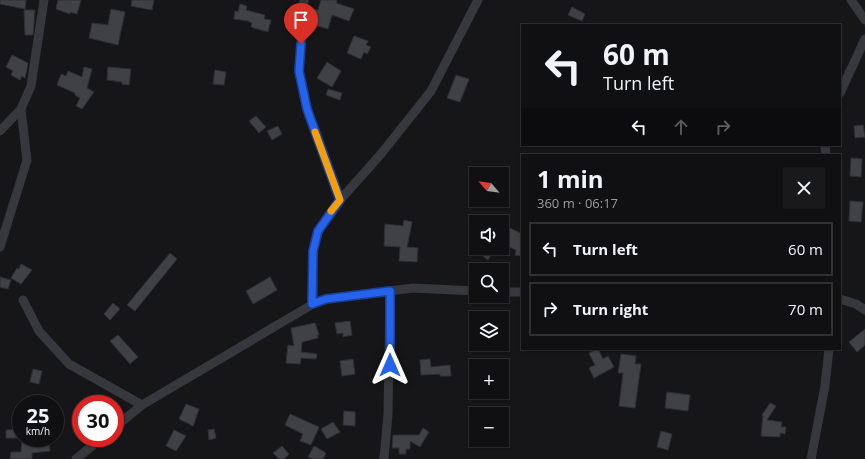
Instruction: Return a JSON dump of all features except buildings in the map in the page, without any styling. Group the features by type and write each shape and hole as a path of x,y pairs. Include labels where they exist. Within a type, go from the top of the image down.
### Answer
{"street":[{"path":"0,131 21,109 31,86 44,0"},
{"path":"304,0 299,71 307,109 340,200"},
{"path":"312,304 313,251 318,231 340,200 381,154 431,91 478,0"},
{"path":"851,0 865,20"},
{"path":"841,91 865,40"},
{"path":"0,247 27,160 21,109"},
{"path":"124,420 142,405 312,304 326,299 413,288 469,291"},
{"path":"384,459 388,414 390,291"},
{"path":"509,292 521,292"},
{"path":"841,299 856,304 865,310"},
{"path":"23,300 39,331 69,364 142,405"},
{"path":"811,459 825,386 829,350"},
{"path":"76,459 91,447"}],"slow traffic":[{"path":"315,132 340,200 331,211"}],"route":[{"path":"301,44 299,71 307,109 340,200 327,215 318,231 313,251 312,304 326,299 390,291 390,365"}]}
